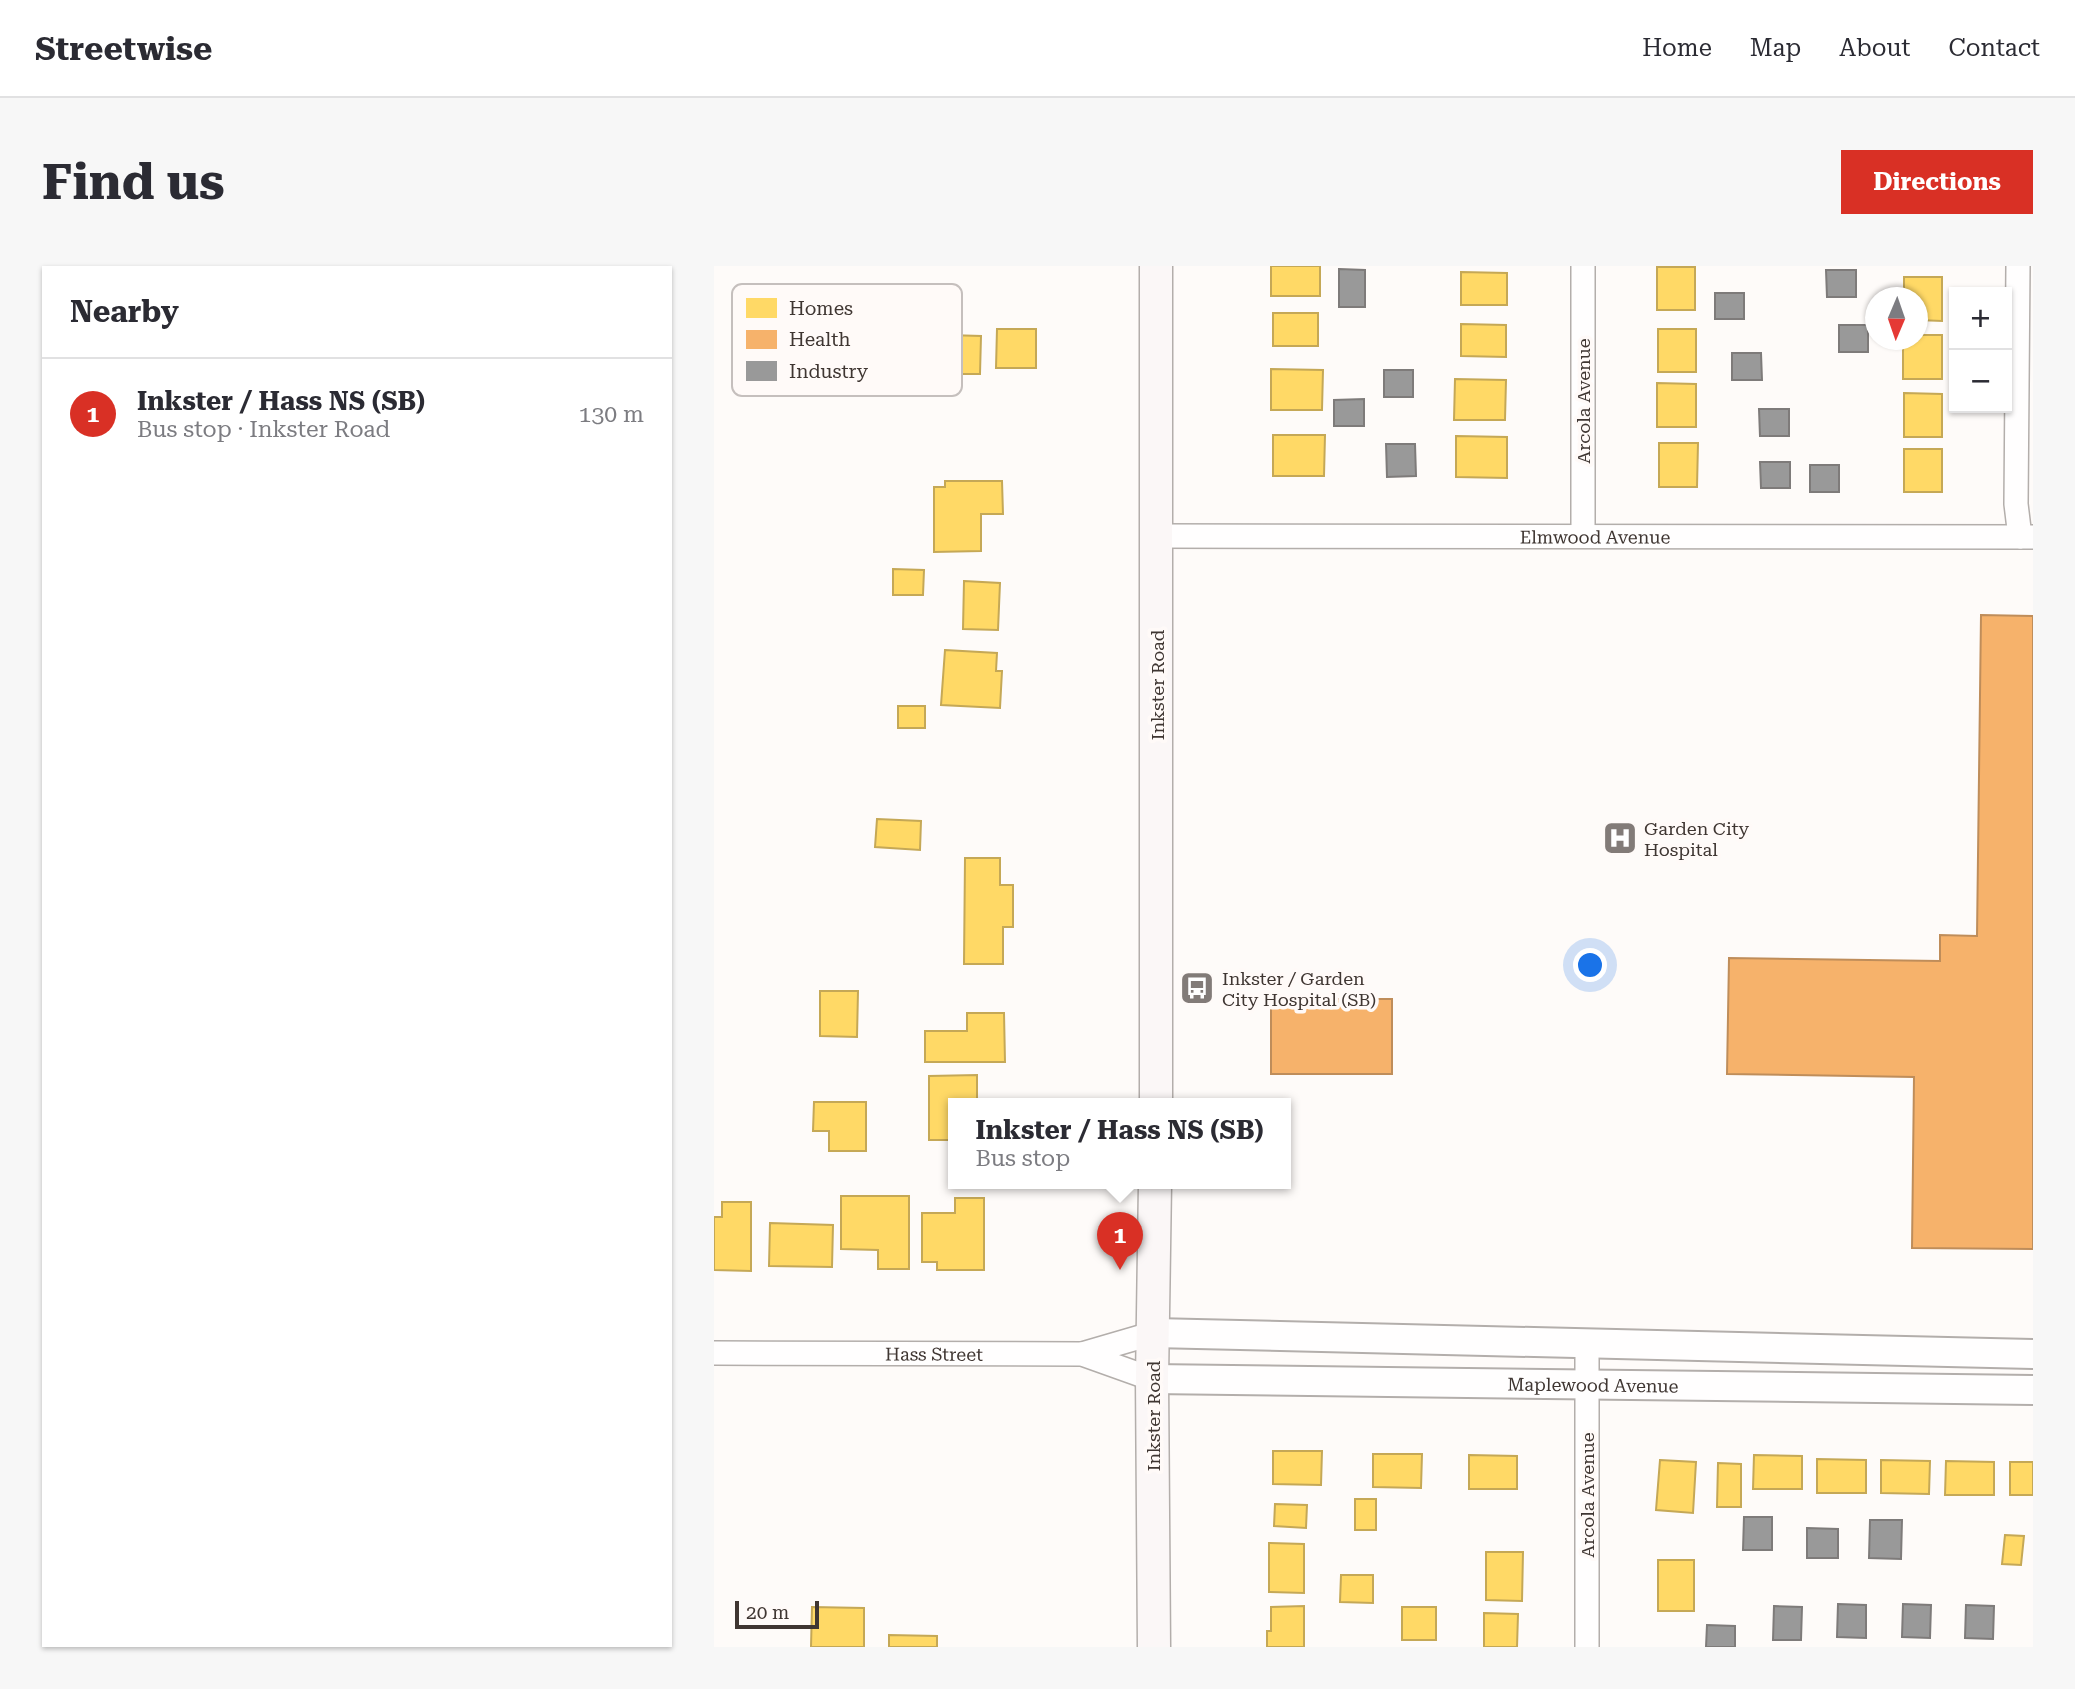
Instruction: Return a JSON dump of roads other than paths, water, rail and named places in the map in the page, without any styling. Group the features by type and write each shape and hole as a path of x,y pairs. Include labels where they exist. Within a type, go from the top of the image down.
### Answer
{"main road":[{"name":"Inkster Road","path":"1156,266 1156,1098"},
{"name":"Inkster Road","path":"1154,1647 1152,1379 1155,1189"}],"street":[{"name":"Arcola Avenue","path":"1583,266 1583,536"},
{"path":"2018,266 2016,504 2026,537"},
{"name":"Elmwood Avenue","path":"1157,536 2026,537"},
{"path":"1082,1354 1154,1333 2027,1354 2027,1390"},
{"name":"Arcola Avenue","path":"1587,1343 1587,1647"},
{"name":"Hass Street","path":"714,1353 1082,1354 1152,1379"},
{"name":"Maplewood Avenue","path":"1152,1379 2027,1390"}],"place":[{"name":"Garden City Hospital","path":"1620,838"},
{"name":"Inkster / Garden City Hospital (SB)","path":"1197,988"},
{"name":"Inkster / Hass NS (SB)","path":"1120,1270"}]}
